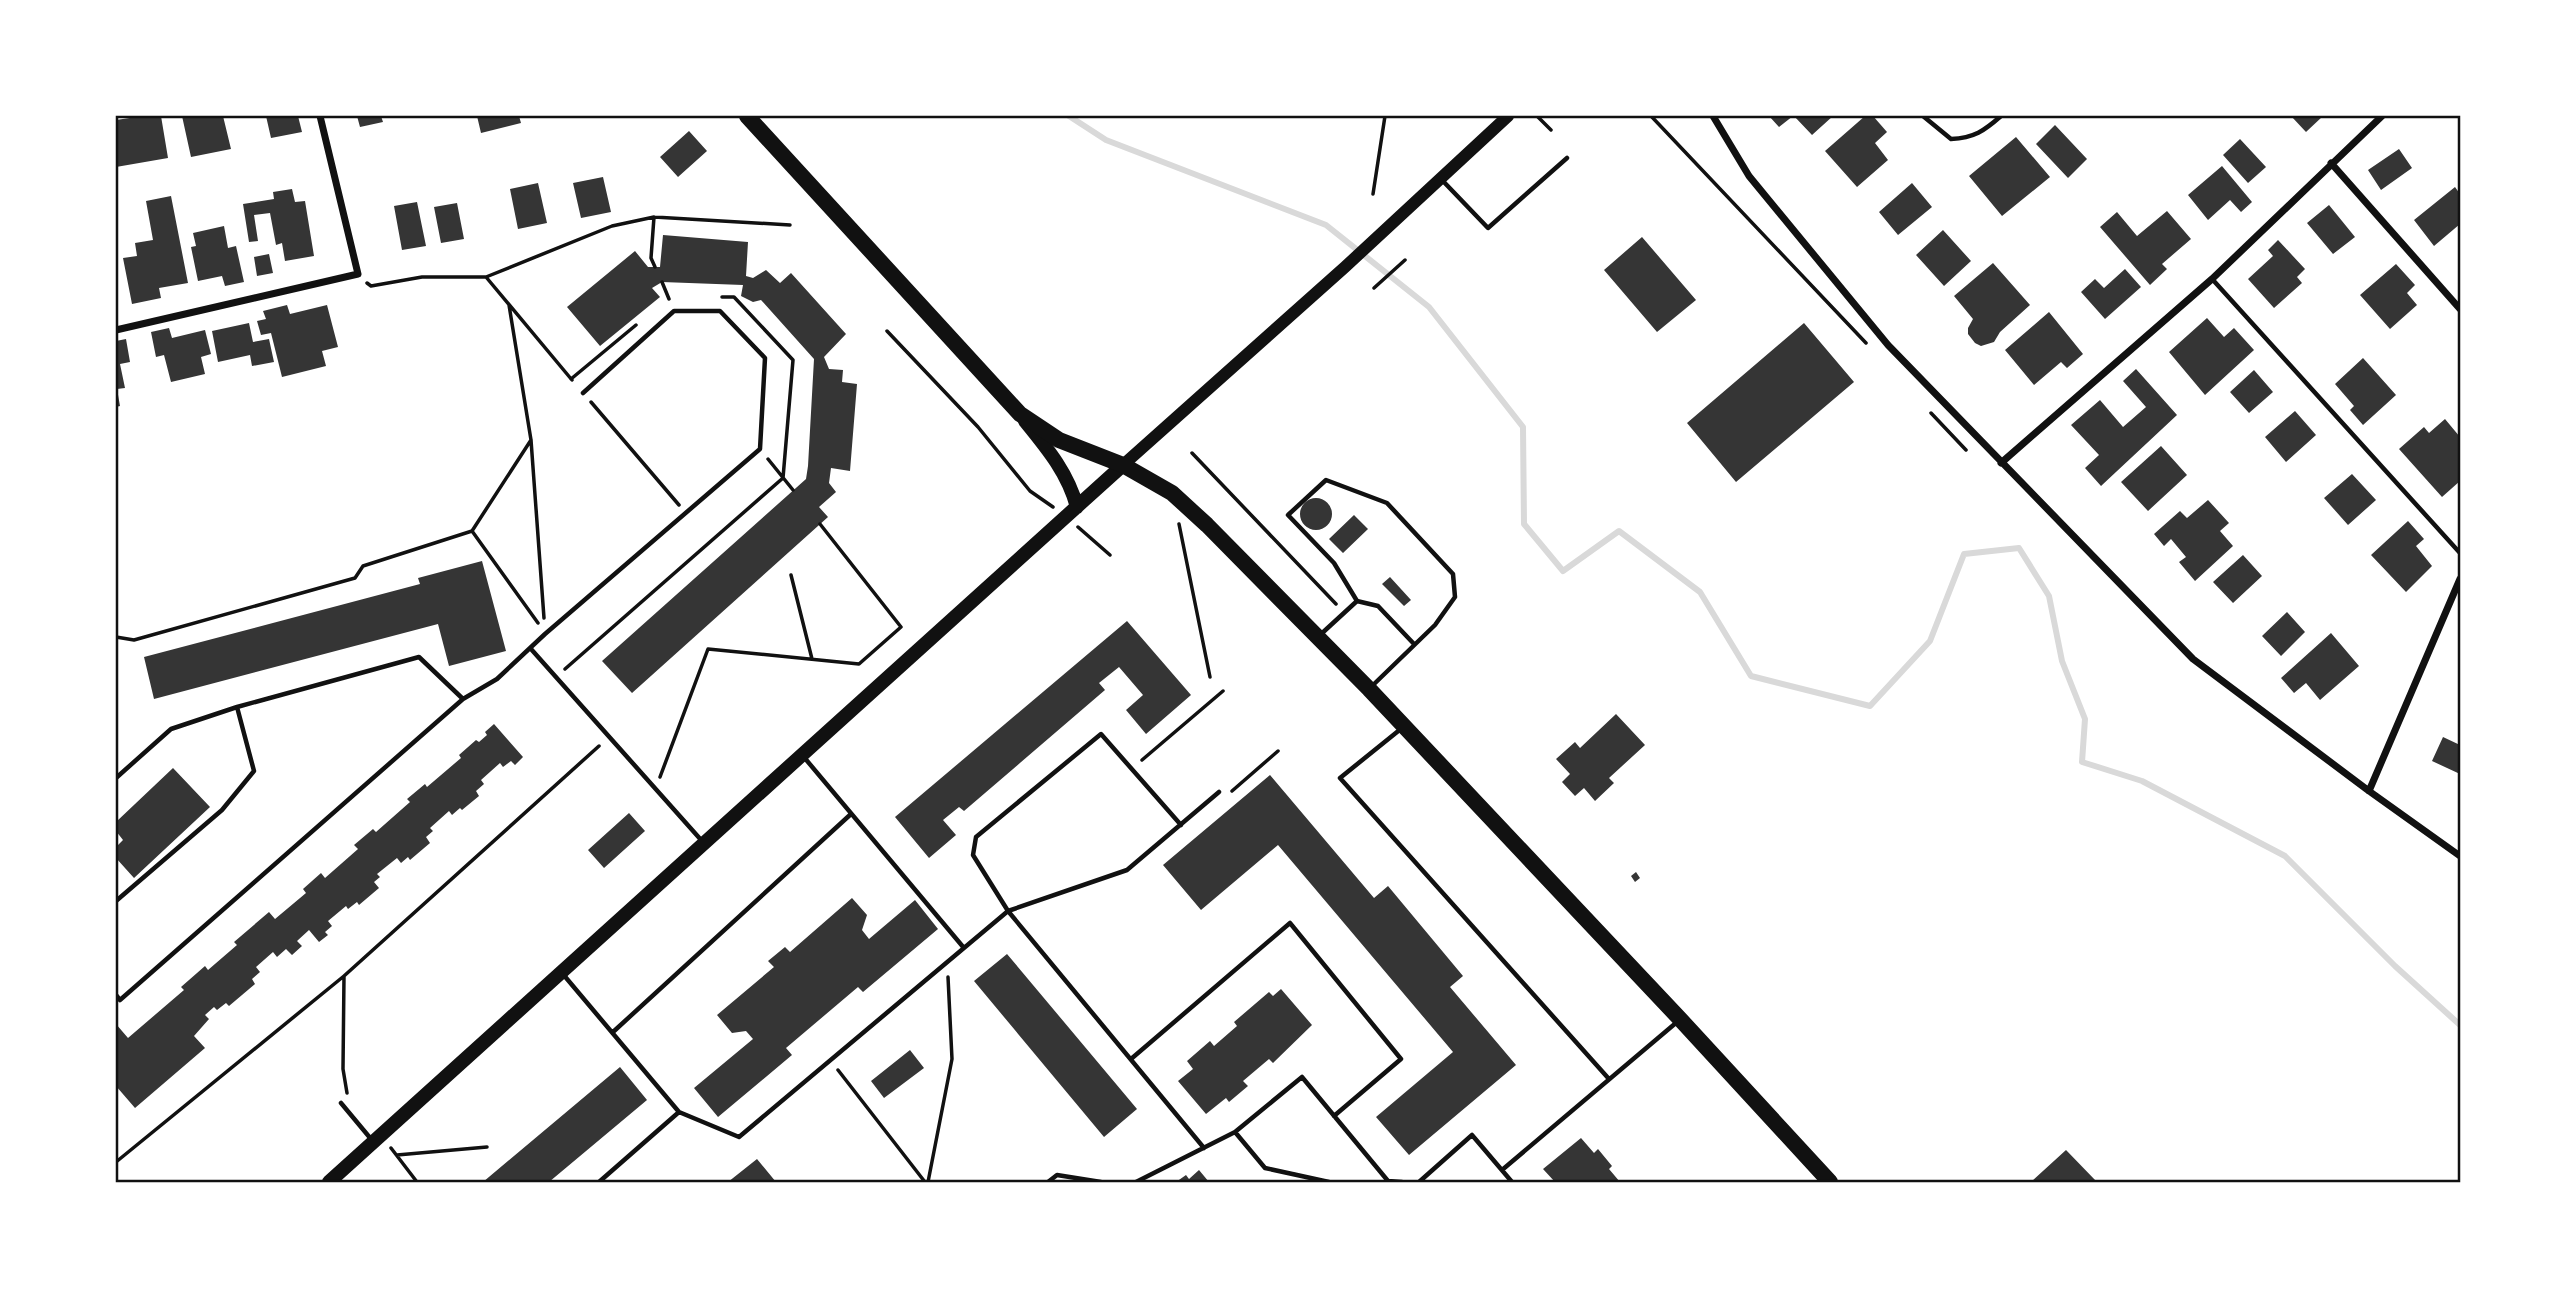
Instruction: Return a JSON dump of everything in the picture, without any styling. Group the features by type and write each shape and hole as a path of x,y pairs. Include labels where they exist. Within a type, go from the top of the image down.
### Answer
{"main road":[{"path":"747,116 1020,414 1059,463 1073,491 1072,512"},
{"path":"1020,414 1059,439 1123,466 1172,493 1207,525 1368,689 1830,1182"},
{"path":"332,1182 1123,466"}],"street":[{"path":"116,330 358,274 320,116"},
{"path":"1123,466 1508,116"},
{"path":"1713,116 1749,176 1880,335 2193,659 2460,856"},
{"path":"2001,463 2212,279 2382,116"},
{"path":"2331,163 2460,309"},
{"path":"2369,791 2460,579"}],"lane":[{"path":"1923,116 1951,139 1970,138 2001,116"},
{"path":"1441,178 1488,228 1567,158"},
{"path":"2212,279 2460,553"},
{"path":"116,995 120,1000 463,699 497,679 545,634 760,449 765,358 720,311 674,311 583,393"},
{"path":"1368,689 1435,625 1455,597 1453,574 1387,503 1326,480 1288,515 1334,563 1357,601 1378,606 1414,644"},
{"path":"1317,637 1357,601"},
{"path":"531,649 704,844"},
{"path":"116,778 171,729 237,707 419,657 463,699"},
{"path":"116,901 222,810 254,771 237,707"},
{"path":"1403,727 1340,778 1609,1079"},
{"path":"1181,825 1101,734 976,837 973,855 1008,911 1204,1148"},
{"path":"802,755 964,948"},
{"path":"562,972 679,1112 739,1137 1008,911 1127,870 1219,792"},
{"path":"613,1032 851,814"},
{"path":"1131,1059 1290,923 1401,1059 1334,1116"},
{"path":"1502,1170 1680,1019"},
{"path":"1136,1182 1235,1132 1301,1077 1388,1181 1402,1182"},
{"path":"341,1103 378,1139"},
{"path":"599,1182 679,1112"},
{"path":"1235,1132 1265,1168 1329,1182"},
{"path":"1419,1182 1472,1135 1512,1182"},
{"path":"1048,1182 1057,1175 1101,1182"}],"path":[{"path":"1373,194 1385,116"},
{"path":"1537,116 1551,130"},
{"path":"1651,116 1871,349"},
{"path":"654,216 651,258 655,267"},
{"path":"358,274 371,286 422,277 486,277 612,226 654,216 790,225"},
{"path":"1374,288 1405,260"},
{"path":"662,282 674,311"},
{"path":"555,677 783,478 793,360 734,297 721,297"},
{"path":"659,306 669,298 682,298"},
{"path":"509,305 531,440 545,634"},
{"path":"571,379 639,322"},
{"path":"887,331 978,426 1030,491 1072,512 1110,555"},
{"path":"1928,410 1966,450"},
{"path":"116,637 134,640 355,578 363,566 471,531 531,440"},
{"path":"760,449 793,490"},
{"path":"1192,453 1344,612"},
{"path":"1172,493 1210,677"},
{"path":"656,789 708,649 859,664 901,627 820,524"},
{"path":"471,531 545,634"},
{"path":"791,575 812,659"},
{"path":"1132,769 1223,691"},
{"path":"116,1162 344,976 609,737"},
{"path":"1219,792 1228,795 1278,751"},
{"path":"926,1182 953,1059 947,961"},
{"path":"344,976 343,1069 348,1097"},
{"path":"830,1060 926,1182"},
{"path":"378,1139 397,1155 418,1182"},
{"path":"397,1155 487,1147"}],"building":[{"path":"161,116 168,158 116,167 116,120"},
{"path":"182,116 223,116 231,149 191,157"},
{"path":"266,116 298,116 302,132 271,138"},
{"path":"357,116 381,116 383,122 360,127"},
{"path":"477,116 519,116 521,123 481,133"},
{"path":"1769,116 1793,116 1779,127"},
{"path":"1794,116 1833,116 1812,135"},
{"path":"1865,116 1873,116 1887,132 1875,143 1888,160 1857,187 1825,151"},
{"path":"2291,116 2323,116 2306,132"},
{"path":"2055,125 2087,159 2068,178 2036,144"},
{"path":"689,131 707,151 678,177 660,157"},
{"path":"2016,137 2050,177 2002,216 1969,176"},
{"path":"2240,139 2266,167 2248,183 2223,155"},
{"path":"2399,149 2412,168 2381,190 2368,170"},
{"path":"2222,166 2252,202 2241,212 2230,200 2208,220 2188,195"},
{"path":"603,177 611,212 581,218 573,183"},
{"path":"538,183 547,223 518,229 510,189"},
{"path":"1912,183 1932,207 1898,235 1879,212"},
{"path":"2455,187 2460,194 2460,224 2434,246 2414,220"},
{"path":"292,189 295,202 305,201 314,256 285,261 282,243 276,245 270,213 254,215 258,241 249,242 243,204 274,199 273,192"},
{"path":"171,196 188,283 159,288 161,298 132,304 123,258 137,256 135,243 153,240 146,201"},
{"path":"417,202 426,246 402,250 394,206"},
{"path":"457,203 464,239 441,243 434,207"},
{"path":"2329,205 2355,237 2333,254 2307,223"},
{"path":"2167,211 2191,239 2162,264 2167,269 2150,285 2100,227 2117,212 2137,236"},
{"path":"224,226 228,248 236,246 244,282 225,286 222,276 198,281 191,247 196,246 193,233"},
{"path":"1943,230 1971,261 1944,286 1916,255"},
{"path":"663,235 748,242 746,276 753,278 766,270 780,283 791,273 846,334 824,357 829,369 843,370 842,382 857,384 850,471 831,468 829,483 836,492 819,507 828,517 632,693 602,661 806,479 808,466 814,359 761,300 753,302 741,296 743,285 662,282 652,288 660,297 600,346 567,307 635,251 648,267 660,267"},
{"path":"1642,237 1696,300 1657,332 1604,270"},
{"path":"2278,240 2305,269 2297,277 2302,283 2274,308 2248,279 2273,256 2268,250"},
{"path":"269,254 273,273 257,276 254,257"},
{"path":"1993,263 2030,305 2000,332 1994,342 1981,346 1968,334 1973,319 1954,296"},
{"path":"2396,264 2415,285 2407,293 2417,305 2390,329 2360,295"},
{"path":"2125,269 2141,287 2105,319 2081,292 2095,279 2104,288"},
{"path":"287,305 290,314 327,305 338,347 322,351 326,366 282,377 271,333 261,335 257,321 266,319 263,311"},
{"path":"2049,312 2083,354 2067,368 2061,362 2034,385 2005,350"},
{"path":"2207,318 2224,337 2234,328 2254,350 2205,395 2169,352"},
{"path":"249,323 253,342 269,339 274,362 252,366 250,355 218,362 212,331"},
{"path":"1804,323 1854,382 1736,482 1687,423"},
{"path":"169,328 172,338 205,330 211,354 201,357 205,374 171,382 164,355 156,357 151,332"},
{"path":"126,339 130,362 120,364 125,388 117,389 120,406 116,407 116,341"},
{"path":"2363,358 2396,395 2363,425 2350,410 2354,406 2335,384"},
{"path":"2136,369 2177,415 2101,486 2085,468 2099,455 2071,425 2100,400 2123,427 2146,407 2123,381"},
{"path":"2254,370 2273,392 2249,413 2230,392"},
{"path":"2295,411 2316,435 2286,462 2265,437"},
{"path":"2445,419 2460,437 2460,481 2442,497 2399,449 2424,427 2429,433"},
{"path":"2161,446 2187,475 2148,511 2121,482"},
{"path":"2352,474 2376,500 2348,525 2324,498"},
{"path":"1316,498 1327,503 1332,514 1327,525 1316,530 1305,525 1300,514 1305,503"},
{"path":"2208,500 2229,523 2220,531 2233,546 2195,581 2179,562 2186,557 2171,539 2164,546 2154,534 2180,511 2187,518"},
{"path":"1354,515 1368,529 1343,553 1329,539"},
{"path":"2408,521 2424,539 2416,546 2432,566 2406,592 2371,555"},
{"path":"2243,555 2262,576 2233,603 2213,582"},
{"path":"482,561 506,651 449,666 438,624 154,699 144,657 420,584 418,578"},
{"path":"1390,577 1411,600 1404,606 1382,584"},
{"path":"2287,612 2305,632 2281,656 2262,636"},
{"path":"1127,621 1191,695 1146,734 1126,710 1143,695 1119,667 1099,683 1105,690 964,811 959,807 943,820 956,835 929,858 895,817"},
{"path":"2331,633 2359,666 2320,700 2306,683 2294,693 2281,678"},
{"path":"1616,714 1645,745 1609,778 1614,783 1595,801 1584,788 1575,796 1562,782 1570,774 1556,759 1575,742 1580,748"},
{"path":"494,724 523,757 515,765 511,761 503,767 500,763 481,780 484,784 476,791 479,796 452,815 449,811 430,828 433,831 426,837 430,843 410,860 408,857 401,863 397,858 377,874 380,877 374,882 379,888 359,905 357,902 348,909 346,906 328,921 332,926 325,932 328,935 319,942 309,930 297,941 302,946 292,955 286,949 277,957 273,952 256,967 260,972 252,979 255,984 229,1006 226,1003 217,1010 214,1007 205,1015 209,1019 194,1036 205,1048 135,1108 116,1086 116,1024 128,1038 184,990 181,987 205,966 208,970 237,945 234,942 269,912 275,919 306,893 303,889 321,873 325,878 358,849 354,845 373,829 376,832 410,802 407,799 425,784 427,787 461,758 459,755 476,740 479,742 487,735 485,732"},
{"path":"2443,737 2460,745 2460,774 2432,761"},
{"path":"173,768 210,807 134,878 116,858 116,847 123,840 116,831 116,822"},
{"path":"1270,775 1374,898 1388,886 1463,976 1450,987 1516,1065 1409,1155 1376,1117 1453,1052 1278,845 1201,910 1163,865"},
{"path":"629,813 645,831 604,868 588,850"},
{"path":"1636,872 1640,878 1635,882 1631,876"},
{"path":"852,898 867,915 862,930 869,939 915,900 938,929 863,992 858,987 786,1048 792,1055 718,1117 694,1088 753,1039 746,1031 732,1033 717,1015 774,967 768,961 785,947 790,952"},
{"path":"1007,954 1137,1109 1104,1137 974,981"},
{"path":"1281,989 1312,1025 1273,1063 1269,1059 1243,1081 1248,1086 1229,1102 1226,1098 1206,1114 1178,1081 1193,1069 1187,1061 1210,1041 1214,1046 1237,1026 1234,1022 1269,992 1273,996"},
{"path":"910,1050 924,1068 884,1098 871,1081"},
{"path":"620,1067 647,1100 549,1182 483,1182"},
{"path":"1581,1138 1594,1153 1598,1149 1612,1166 1609,1169 1620,1182 1555,1182 1543,1169"},
{"path":"2066,1150 2097,1182 2031,1182"},
{"path":"757,1159 776,1182 728,1182"},
{"path":"1199,1170 1209,1182 1176,1182 1186,1175 1189,1179"}],"waterway":[{"path":"1069,116 1106,140 1326,225 1429,307 1523,427 1524,524 1563,571 1619,531 1700,592 1751,676 1870,706 1930,641 1964,554 2019,548 2049,596 2062,661 2085,719 2082,762 2142,781 2285,856 2395,966 2460,1025"}]}
